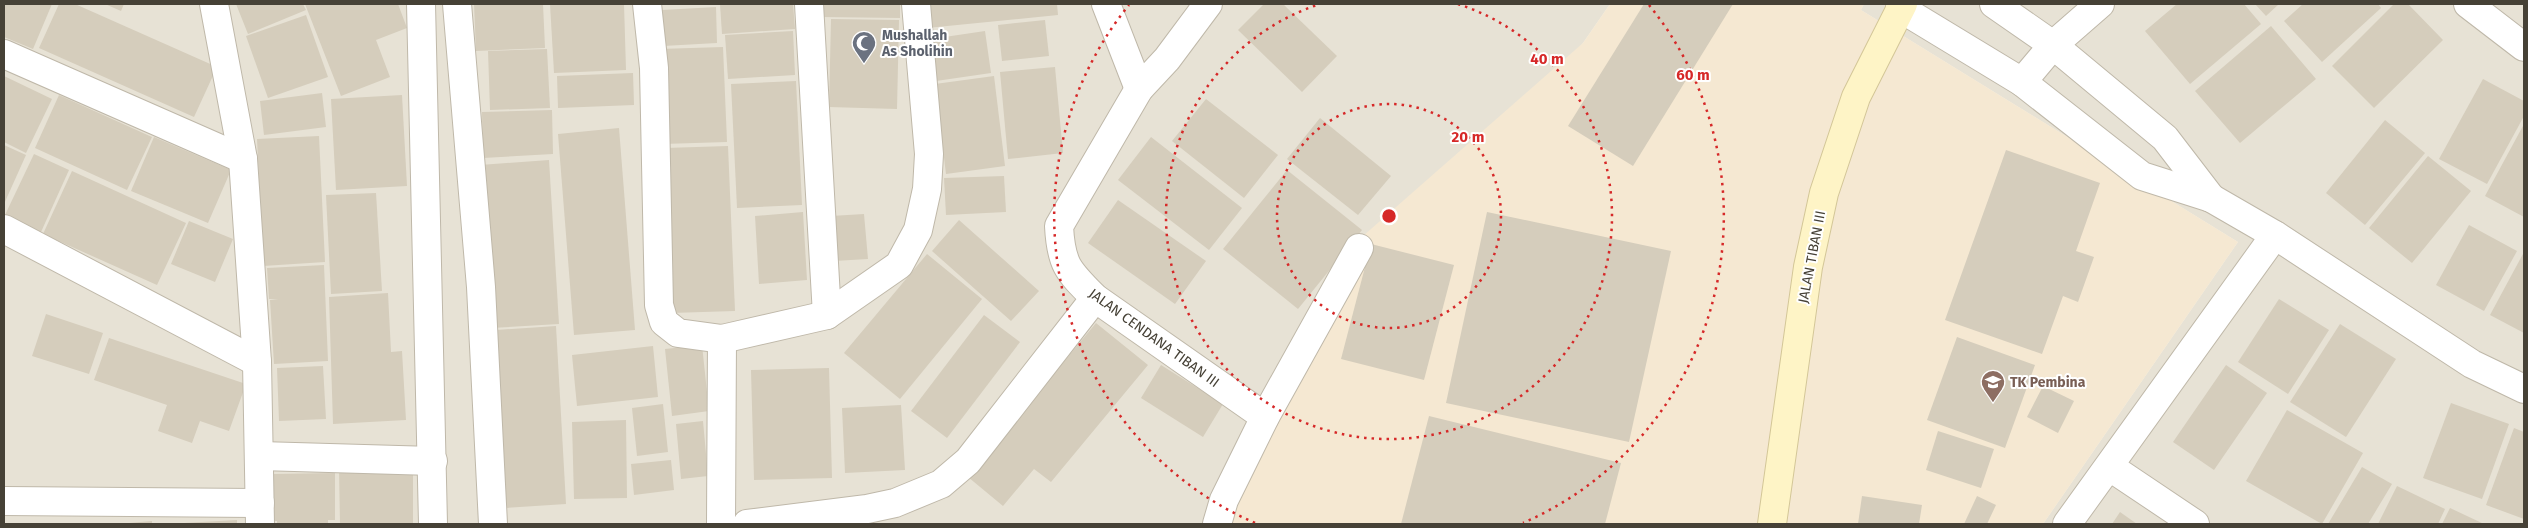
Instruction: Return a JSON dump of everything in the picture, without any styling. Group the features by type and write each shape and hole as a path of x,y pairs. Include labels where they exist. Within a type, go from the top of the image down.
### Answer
{"street":[{"path":"4,501 260,514 257,362 243,159 214,4"},
{"path":"421,4 433,524"},
{"path":"456,4 481,287 493,524"},
{"path":"647,4 654,68 659,305 664,322 678,333 722,339 827,315 899,265 918,230 927,189 929,154 916,4"},
{"path":"809,4 827,315"},
{"path":"1106,4 1138,89"},
{"name":"JALAN CENDANA TIBAN III","path":"1208,4 1167,59 1138,89 1059,226 1060,252 1065,265 1094,298 1265,417"},
{"path":"1994,4 2053,45 2166,138 2211,198"},
{"path":"2022,82 2053,45 2100,4"},
{"path":"2468,4 2524,47"},
{"path":"1901,6 2022,82 2142,176 2211,198 2275,236 2472,364 2524,389"},
{"name":"JALAN TIBAN III","path":"1772,524 1808,267 1824,193 1856,97 1901,6"},
{"path":"4,54 243,159"},
{"path":"5,233 257,362"},
{"path":"2067,524 2275,236"},
{"path":"1217,524 1224,500 1265,417 1359,248"},
{"path":"747,524 866,509 895,503 942,484 968,461 1094,298"},
{"path":"721,524 722,339"},
{"path":"260,456 433,461"},
{"path":"2110,467 2195,524"}],"shaded area":[{"path":"4,4 1610,4 1583,43 1221,524 4,524"},
{"path":"1610,4 1864,4 1861,10 2238,242 2043,524 1221,524 1363,236 1583,43"},
{"path":"1864,4 2524,4 2524,524 2043,524 2238,242 1861,10"}],"building":[{"path":"4,4 52,4 33,49 4,37"},
{"path":"59,4 75,4 217,67 194,117 39,48"},
{"path":"105,4 124,4 121,11"},
{"path":"236,4 303,4 306,10 248,34"},
{"path":"305,4 398,4 407,28 376,40 390,77 341,96"},
{"path":"474,4 543,4 545,48 476,51"},
{"path":"550,4 624,4 626,70 554,73"},
{"path":"720,4 793,4 795,29 722,34"},
{"path":"821,4 900,4 900,18 821,17"},
{"path":"925,4 1057,4 1058,15 927,28"},
{"path":"1264,4 1283,4 1337,56 1302,92 1238,30"},
{"path":"1644,4 1733,4 1633,166 1568,126"},
{"path":"2177,4 2244,4 2261,24 2190,84 2145,31"},
{"path":"2255,4 2279,4 2266,16"},
{"path":"2303,4 2378,4 2381,8 2322,62 2284,21"},
{"path":"2394,4 2408,4 2443,40 2374,108 2332,66"},
{"path":"716,7 717,43 663,46 662,10"},
{"path":"306,15 328,77 268,98 246,36"},
{"name":"Mushallah As Sholihin","path":"831,19 899,20 897,109 829,107"},
{"path":"1045,20 1049,56 1002,61 998,25"},
{"path":"2271,26 2316,79 2240,143 2195,91"},
{"path":"793,31 795,75 728,79 725,35"},
{"path":"985,31 991,73 936,81 931,39"},
{"path":"723,47 727,142 663,144 659,49"},
{"path":"547,49 550,108 490,110 488,51"},
{"path":"1055,67 1063,153 1008,159 1000,72"},
{"path":"633,73 634,105 558,108 557,76"},
{"path":"4,76 52,99 26,153 4,142"},
{"path":"994,76 1005,166 946,174 935,84"},
{"path":"2483,79 2524,101 2524,116 2487,184 2439,159"},
{"path":"796,81 802,205 737,208 731,84"},
{"path":"322,93 326,127 264,135 260,101"},
{"path":"59,95 152,137 127,190 35,148"},
{"path":"402,95 407,186 336,190 331,99"},
{"path":"1206,99 1278,155 1244,198 1172,141"},
{"path":"552,110 553,154 483,158 482,112"},
{"path":"1320,118 1391,176 1358,215 1287,159"},
{"path":"2385,120 2425,153 2365,225 2326,193"},
{"path":"2524,124 2524,217 2485,196"},
{"path":"619,128 635,330 574,335 558,134"},
{"path":"319,136 325,262 263,266 257,139"},
{"path":"154,137 231,170 208,223 131,191"},
{"path":"1151,137 1242,208 1209,250 1118,180"},
{"path":"4,145 26,155 4,204"},
{"path":"728,146 735,311 671,313 665,148"},
{"path":"2006,150 2100,183 2076,251 2094,257 2078,302 2063,296 2042,354 1945,320"},
{"path":"34,154 69,170 41,232 5,215"},
{"path":"2428,156 2471,191 2412,263 2369,228"},
{"path":"549,160 559,324 491,328 480,165"},
{"path":"1287,170 1362,230 1298,309 1223,249"},
{"path":"72,171 186,223 157,285 43,234"},
{"path":"1004,176 1006,212 946,215 944,178"},
{"path":"376,193 382,291 331,294 326,195"},
{"path":"1118,200 1206,261 1175,304 1088,243"},
{"path":"803,212 807,280 759,284 755,216"},
{"path":"1487,212 1671,251 1629,442 1446,403"},
{"path":"864,214 868,259 834,261 831,216"},
{"path":"959,220 1039,291 1011,321 932,251"},
{"path":"189,221 233,239 215,282 171,264"},
{"path":"2469,225 2517,251 2484,311 2436,285"},
{"path":"1371,244 1454,265 1424,380 1341,359"},
{"path":"2524,252 2524,333 2490,315"},
{"path":"927,254 982,299 900,399 844,353"},
{"path":"324,265 328,361 274,364 270,300 278,299 269,299 267,268"},
{"path":"388,293 391,352 402,351 406,420 333,424 329,297"},
{"path":"2279,299 2329,330 2288,394 2238,362"},
{"path":"46,314 103,333 89,374 32,356"},
{"path":"984,315 1020,342 947,438 911,411"},
{"path":"1096,323 1148,365 1051,482 1034,469 1003,506 968,477"},
{"path":"2340,324 2396,359 2346,437 2290,402"},
{"path":"556,326 566,504 506,508 496,330"},
{"name":"TK Pembina","path":"1957,337 2035,365 2005,448 1927,420"},
{"path":"109,338 246,384 229,431 200,421 192,443 158,431 167,405 94,380"},
{"path":"702,345 709,411 672,416 665,349"},
{"path":"653,346 658,397 577,406 572,355"},
{"path":"1161,365 1223,404 1203,437 1141,398"},
{"path":"2226,365 2267,393 2214,470 2173,442"},
{"path":"323,366 326,419 279,421 277,368"},
{"path":"829,368 832,478 754,480 751,370"},
{"path":"2043,386 2074,401 2058,433 2027,417"},
{"path":"2451,403 2509,424 2482,499 2423,478"},
{"path":"663,404 668,452 637,456 632,408"},
{"path":"901,405 905,470 845,473 842,408"},
{"path":"2287,410 2363,453 2322,524 2246,481"},
{"path":"1429,416 1621,463 1605,524 1401,524"},
{"path":"626,420 627,498 574,499 572,422"},
{"path":"703,421 708,476 681,479 676,424"},
{"path":"2514,428 2524,432 2524,519 2486,505"},
{"path":"1938,431 1994,449 1981,488 1926,470"},
{"path":"671,460 674,490 634,495 631,464"},
{"path":"413,466 413,524 340,524 339,467"},
{"path":"2362,467 2392,484 2368,524 2328,524"},
{"path":"335,473 335,520 328,520 328,524 277,524 277,521 273,521 273,474"},
{"path":"2397,486 2445,509 2438,524 2378,524"},
{"path":"1862,496 1922,505 1919,524 1858,524"},
{"path":"1977,496 1996,505 1987,524 1964,524"},
{"path":"2450,508 2484,524 2442,524"},
{"path":"2120,512 2137,524 2112,524"},
{"path":"237,520 237,524 184,524 184,523"},
{"path":"152,521 152,524 129,524 129,523"}],"place":[{"name":"Mushallah As Sholihin","path":"864,64"},
{"name":"TK Pembina","path":"1993,403"}]}
